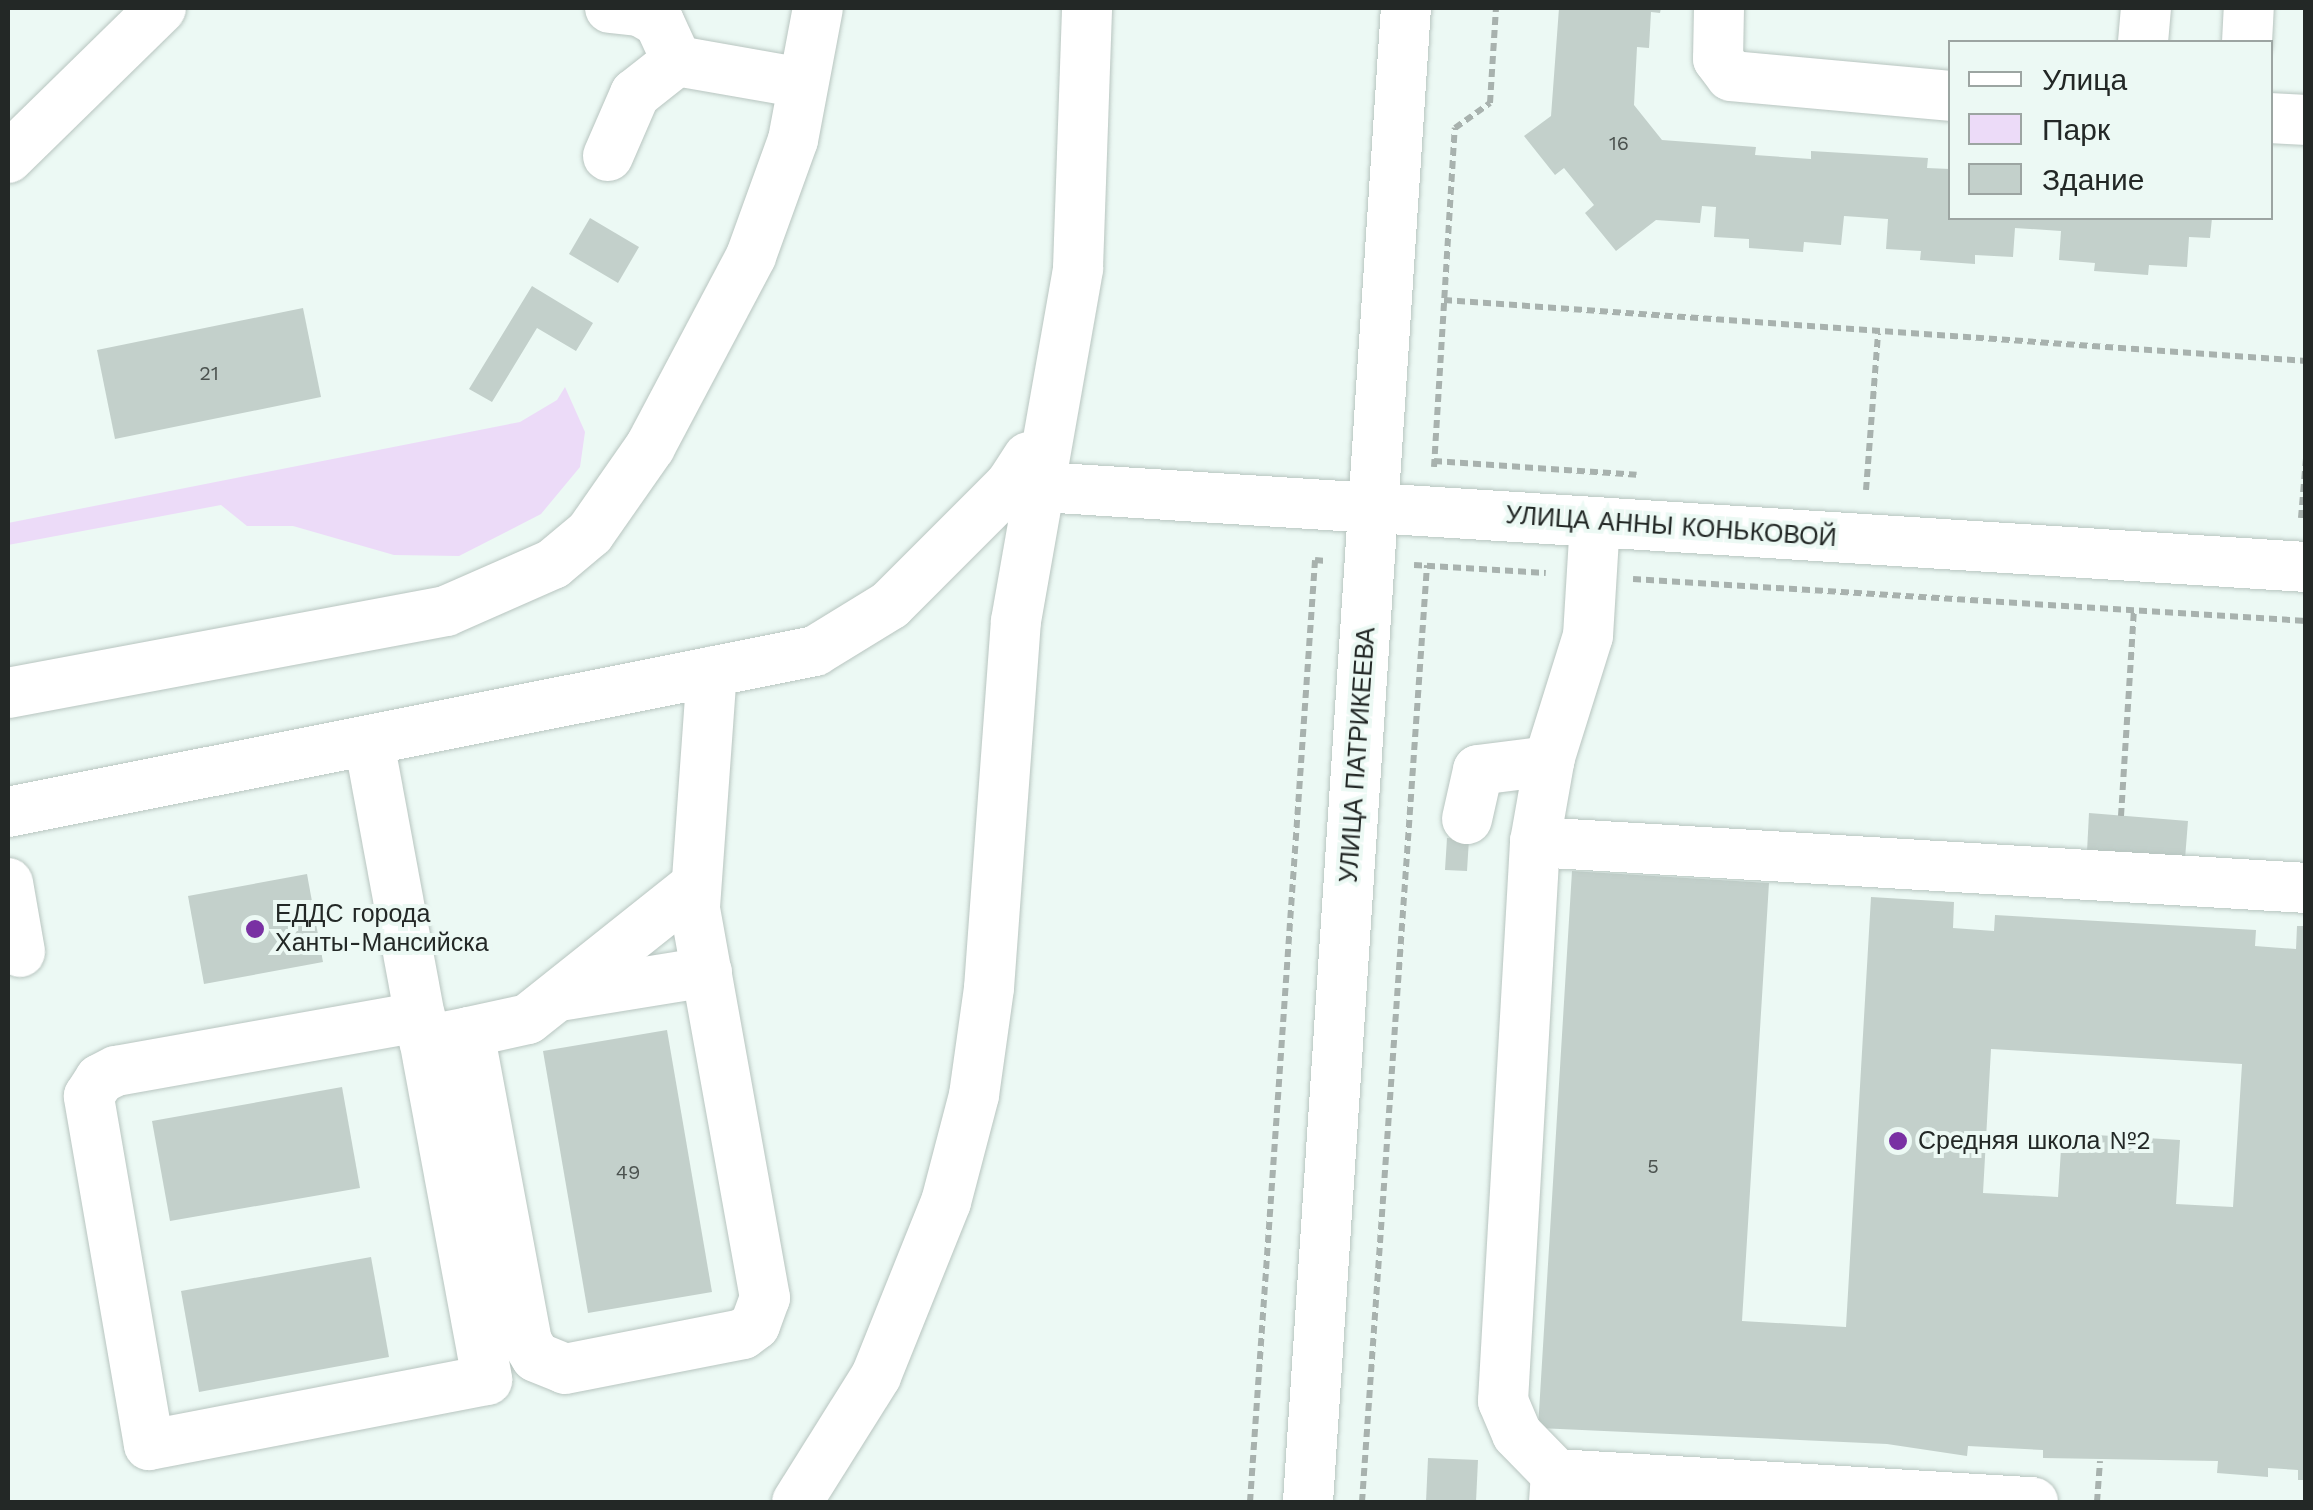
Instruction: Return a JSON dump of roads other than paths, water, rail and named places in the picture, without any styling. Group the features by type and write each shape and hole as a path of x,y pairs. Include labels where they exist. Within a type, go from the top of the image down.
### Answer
{"street":[{"path":"8,158 161,8"},
{"path":"610,8 640,11 658,22 678,61"},
{"path":"8,693 446,611 553,564 590,532 650,446 751,256 793,140 818,8"},
{"path":"796,1502 876,1376 964,1146 989,988 1023,487 1052,396 1078,268 1087,8"},
{"name":"УЛИЦА ПАТРИКЕЕВА","path":"1308,1502 1406,8"},
{"path":"1718,8 1718,59 1731,76 1948,96"},
{"path":"2143,40 2146,8"},
{"path":"2247,40 2250,8"},
{"path":"608,156 634,94 678,61 803,84"},
{"path":"2273,118 2306,120"},
{"path":"8,812 815,651 890,605 1023,487"},
{"name":"УЛИЦА АННЫ КОНЬКОВОЙ","path":"1023,487 2138,556 2304,542"},
{"path":"1596,522 1588,636 1550,761 1535,842 1503,1401 1517,1434 1555,1488 2033,1502"},
{"path":"369,742 438,1030 527,1342 536,1357 564,1369 743,1334 764,1312 765,1298 695,886 712,672"},
{"path":"1467,819 1478,770 1550,761"},
{"path":"1535,842 2306,888"},
{"path":"8,884 20,952"},
{"path":"438,1030 486,1380 149,1446 89,1096 116,1071 438,1030 528,1019 695,886"},
{"path":"554,997 707,972"}],"place":[{"name":"ЕДДС города Ханты-Мансийска","path":"255,929"},
{"name":"Средняя школа №2","path":"1898,1141"}]}
